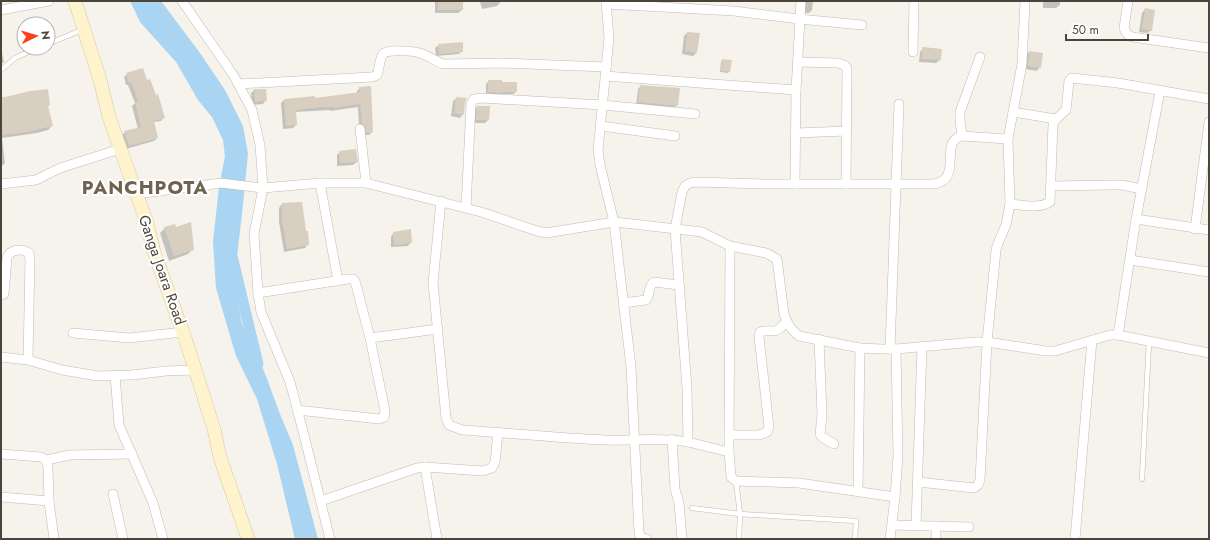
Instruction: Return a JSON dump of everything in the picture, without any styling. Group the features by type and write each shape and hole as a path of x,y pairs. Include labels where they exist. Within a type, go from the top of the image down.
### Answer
{"main road":[{"name":"Ganga Joara Road","path":"75,1 100,80 109,117 147,223 154,252 196,370 214,429 220,457 248,539"}],"street":[{"path":"1,10 49,1"},
{"path":"182,1 238,84 252,110 260,145 259,188 254,234 258,293 261,312 290,382 330,539"},
{"path":"795,184 796,90 801,1"},
{"path":"913,52 914,1"},
{"path":"918,482 974,488 978,485 987,342 996,250 1006,225 1010,204 1008,139 1022,64 1025,1"},
{"path":"1128,1 1124,28 1126,34 1132,37 1209,48"},
{"path":"647,539 640,536 639,532 631,367 614,222 600,165 598,150 609,38 606,3 734,11 862,25"},
{"path":"238,84 372,77 377,75 381,59 384,53 389,51 419,53 443,64 503,63 606,71 796,90"},
{"path":"962,136 960,112 980,57"},
{"path":"797,62 838,63 847,68 846,184"},
{"path":"1010,204 1046,205 1050,202 1052,186 1053,129 1056,119 1066,110 1068,81 1072,78 1077,77 1111,82 1209,99"},
{"path":"1118,335 1136,219 1160,91"},
{"path":"466,208 470,104 474,99 482,98 603,105 695,114"},
{"path":"890,539 898,456 893,349 899,104"},
{"path":"1013,112 1056,119"},
{"path":"1195,229 1209,122"},
{"path":"601,126 675,136"},
{"path":"360,129 366,183"},
{"path":"796,133 847,131"},
{"path":"688,442 688,400 675,229 684,186 690,183 934,184 940,183 949,173 953,140 956,137 962,136 1008,139"},
{"path":"1,184 36,180 56,170 120,149"},
{"path":"136,194 221,183 259,188 320,183 366,183 466,208 537,231 546,232 614,222 702,232 730,246 766,253 777,259 786,322 792,331 799,336 860,348 893,349 987,342 1055,351 1110,335 1118,335 1209,354"},
{"path":"320,183 338,280"},
{"path":"1052,186 1117,185 1142,189"},
{"path":"441,201 433,282 446,418 449,425 462,430 498,433 600,439 672,439 729,452"},
{"path":"1136,219 1209,230"},
{"path":"730,246 729,452 731,477 736,481 799,483 895,497"},
{"path":"1,295 4,294 6,288 8,254 12,251 25,251 29,253 28,360"},
{"path":"1130,260 1209,272"},
{"path":"258,293 338,280 353,279 355,281 370,338 385,411 384,417 379,419 297,410"},
{"path":"623,303 646,300 649,296 650,284 654,282 679,285"},
{"path":"729,435 759,435 767,432 769,427 759,337 760,332 764,330 772,332 779,330 786,322"},
{"path":"370,338 438,329"},
{"path":"73,333 130,338 183,332"},
{"path":"819,340 822,415 820,434 822,437 834,444"},
{"path":"1075,539 1092,340"},
{"path":"916,525 922,346"},
{"path":"858,491 860,348"},
{"path":"1,357 28,360 62,370 98,376 196,370"},
{"path":"115,375 119,425 153,503 163,539"},
{"path":"321,501 417,468 425,467 484,471 492,468 495,462 498,433"},
{"path":"672,439 675,489 679,503 682,539"},
{"path":"1,454 40,457 46,460 70,455 132,454"},
{"path":"46,460 48,467 49,501 54,539"},
{"path":"425,467 437,539"},
{"path":"113,494 123,539"},
{"path":"1,497 49,501"},
{"path":"892,524 969,527"},
{"path":"936,526 936,539"}],"lane":[{"path":"56,41 84,29"},
{"path":"1,70 19,56"},
{"path":"1142,479 1149,342"},
{"path":"736,481 740,514 739,539"},
{"path":"692,508 740,514 856,521 855,539"}],"water":[{"path":"130,1 161,1 200,53 225,90 243,126 248,154 234,283 242,324 264,371 293,445 318,539 295,539 277,464 257,399 236,356 216,288 213,241 219,187 225,156 223,140 212,117 198,100 176,62 140,22"}],"building":[{"path":"438,1 463,1 463,10 438,10"},
{"path":"1145,8 1155,10 1152,31 1142,29"},
{"path":"687,32 700,33 697,53 685,51"},
{"path":"463,42 463,52 439,54 438,44"},
{"path":"922,47 942,49 941,60 922,59"},
{"path":"1029,51 1043,53 1041,68 1028,66"},
{"path":"722,59 732,60 730,72 721,71"},
{"path":"143,68 147,80 150,79 156,95 158,94 165,118 154,121 158,138 129,146 124,131 141,127 135,102 138,101 126,73"},
{"path":"488,80 517,82 517,92 488,92"},
{"path":"640,85 680,88 678,106 638,102"},
{"path":"371,86 373,132 366,133 365,126 362,123 360,104 333,108 322,107 296,110 297,125 286,126 284,99 315,96 315,98 360,92 359,87"},
{"path":"48,89 50,105 48,106 53,126 22,133 1,135 1,98 30,91"},
{"path":"254,89 266,89 267,101 255,102"},
{"path":"456,97 467,98 464,115 454,113"},
{"path":"477,106 490,106 489,120 476,120"},
{"path":"356,149 358,162 340,163 339,151"},
{"path":"302,202 306,231 308,231 309,245 287,249 282,219 282,203"},
{"path":"191,222 194,250 174,256 164,227 175,224 176,227"},
{"path":"411,229 412,243 394,245 393,232"}],"waterway":[{"path":"232,256 258,364"}],"district":[{"name":"PANCHPOTA","path":"145,187"}]}
